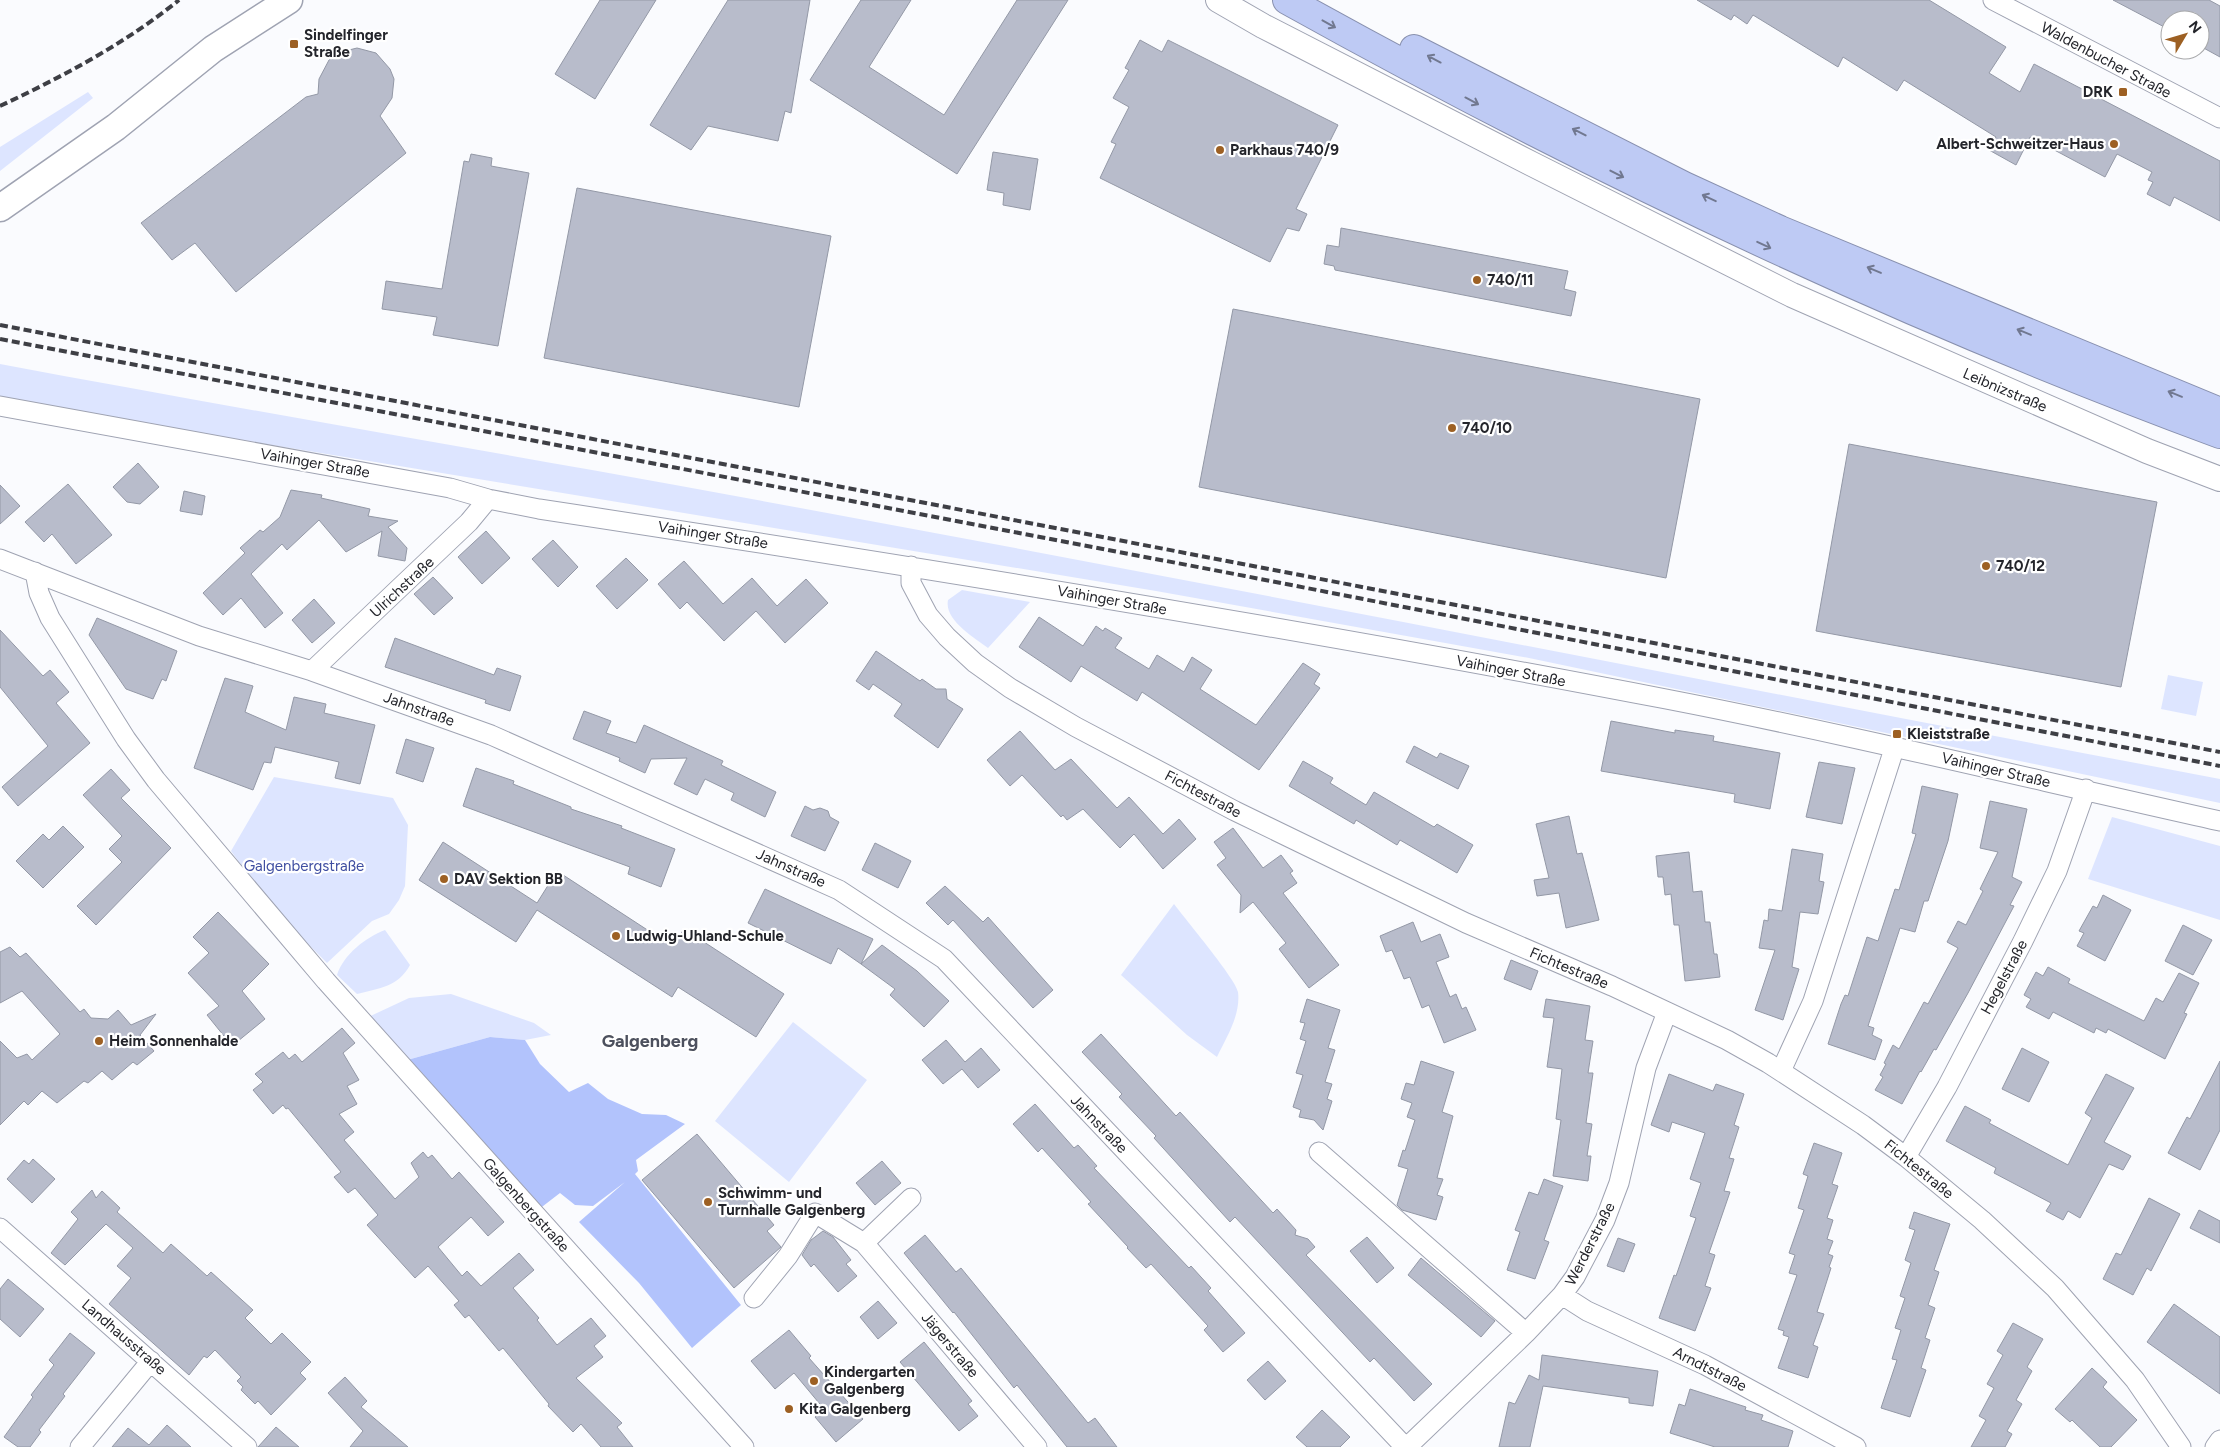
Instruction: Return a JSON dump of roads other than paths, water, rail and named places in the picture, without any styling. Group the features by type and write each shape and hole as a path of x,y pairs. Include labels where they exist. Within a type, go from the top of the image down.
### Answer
{"highway":[{"path":"1287,0 1480,105 1747,237 1891,301 2146,407 2220,434"},
{"path":"1325,0 1426,55 1684,186 1780,230 2220,412"}],"main road":[{"path":"0,208 116,127 214,49 289,0"}],"street":[{"name":"Leibnizstraße","path":"1218,0 1263,26 1792,295 2148,452 2220,478"},
{"name":"Waldenbucher Straße","path":"1993,0 2220,118"},
{"name":"Vaihinger Straße","path":"0,406 450,488 488,500 911,566 1368,644 1666,699 1895,746 2220,822"},
{"name":"Ulrichstraße","path":"312,671 469,522 488,500"},
{"name":"Jahnstraße","path":"0,558 199,636 312,671 491,735 839,890 944,959 1406,1447"},
{"name":"Fichtestraße","path":"911,566 911,583 928,615 946,637 976,664 1018,693 1076,727 1243,815 1464,922 1727,1040 1781,1071 1906,1156 1982,1220 2079,1313 2135,1380 2181,1447"},
{"name":"Galgenbergstraße","path":"35,572 39,593 50,618 126,739 156,780 326,981 744,1447"},
{"path":"1781,1071 1813,1001 1895,746"},
{"name":"Hegelstraße","path":"1906,1156 1947,1087 2023,941 2057,871 2086,790"},
{"name":"Werderstraße","path":"1406,1447 1526,1333 1562,1295 1586,1258 1605,1220 1615,1192 1627,1153 1646,1068 1667,1012"},
{"path":"1319,1152 1526,1333"},
{"path":"864,1243 910,1198"},
{"name":"Jägerstraße","path":"754,1298 788,1256 815,1213 864,1243 1037,1447"},
{"name":"Landhausstraße","path":"0,1228 246,1447"},
{"name":"Arndtstraße","path":"1562,1295 1587,1311 1705,1365 1856,1447"},
{"path":"80,1447 150,1361"},
{"path":"2215,1447 2220,1440"}],"railway":[{"path":"0,106 47,83 115,45 159,16 179,0"},
{"path":"0,325 2220,752"},
{"path":"0,339 1245,576 2220,766"}],"place":[{"name":"Sindelfinger Straße","path":"294,44"},
{"name":"DRK","path":"2123,92"},
{"name":"Albert-Schweitzer-Haus","path":"2114,144"},
{"name":"Parkhaus 740/9","path":"1220,150"},
{"name":"740/11","path":"1477,280"},
{"name":"740/10","path":"1452,428"},
{"name":"740/12","path":"1986,566"},
{"name":"Kleiststraße","path":"1897,734"},
{"name":"DAV Sektion BB","path":"444,879"},
{"name":"Ludwig-Uhland-Schule","path":"616,936"},
{"name":"Heim Sonnenhalde","path":"99,1041"},
{"name":"Schwimm- und Turnhalle Galgenberg","path":"708,1202"},
{"name":"Kindergarten Galgenberg","path":"814,1381"},
{"name":"Kita Galgenberg","path":"789,1409"}],"district":[{"name":"Galgenberg","path":"650,1041"}]}
